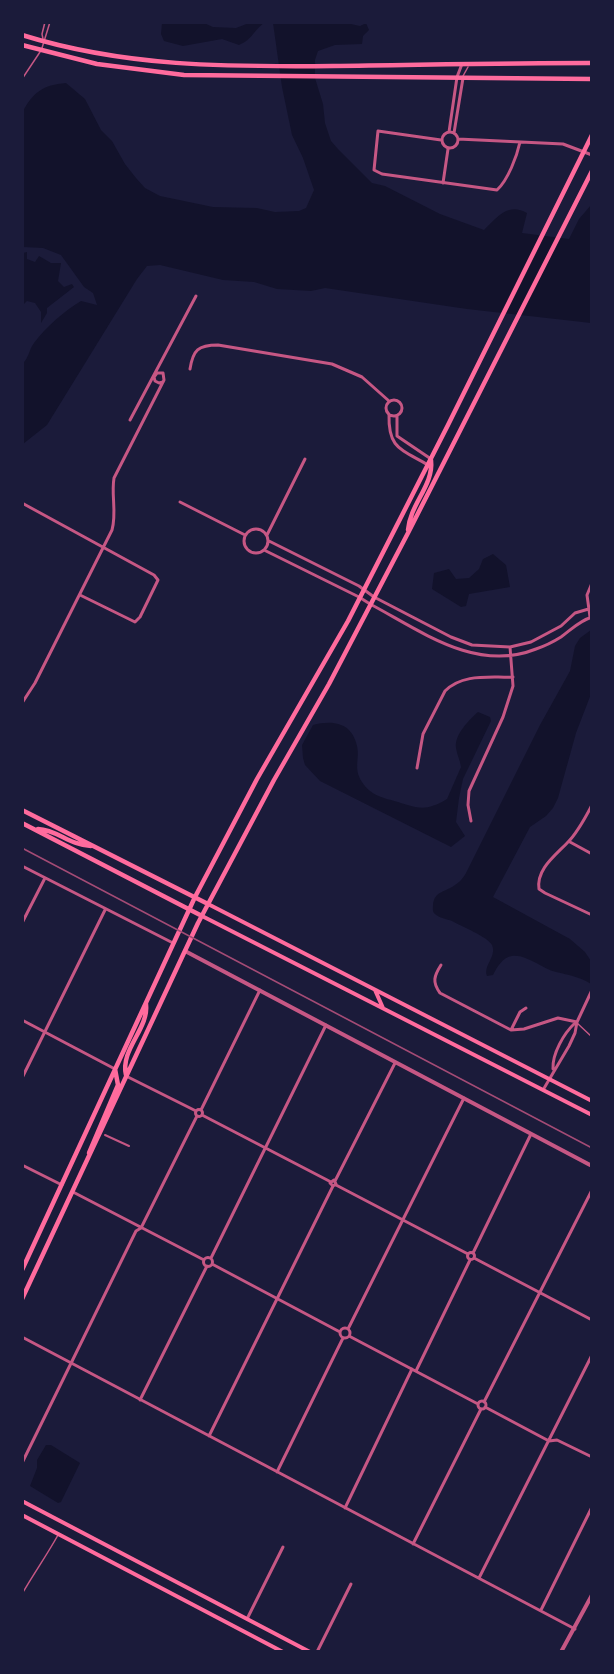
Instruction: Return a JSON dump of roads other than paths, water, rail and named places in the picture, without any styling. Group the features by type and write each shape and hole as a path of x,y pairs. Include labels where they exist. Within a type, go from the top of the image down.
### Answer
{"main road":[{"path":"22,35 99,55 155,63 211,66 591,63"},
{"path":"22,45 97,64 184,75 591,78"},
{"path":"583,78 591,83"},
{"path":"22,1270 195,897 261,773 326,662 428,465 591,135"},
{"path":"22,1299 208,904 328,684 463,428 591,171"},
{"path":"408,533 412,511 430,475 431,459"},
{"path":"261,773 274,780"},
{"path":"22,810 550,1078 591,1101"},
{"path":"22,823 591,1115"},
{"path":"34,829 46,830 76,844 94,846"},
{"path":"374,989 385,1011"},
{"path":"126,1076 125,1062 144,1020 147,1010 146,1002"},
{"path":"88,1159 90,1148 117,1085 115,1069"},
{"path":"22,1501 310,1652"},
{"path":"22,1515 283,1652"}],"street":[{"path":"449,132 462,64"},
{"path":"448,149 456,146 458,139 454,133 460,77"},
{"path":"441,140 378,131 374,165 378,173 497,190 517,154 520,142"},
{"path":"441,140 444,134 454,133"},
{"path":"458,139 562,144 591,155"},
{"path":"441,140 448,149"},
{"path":"443,183 448,149"},
{"path":"130,420 196,296"},
{"path":"190,369 196,350 207,345 332,364 348,369 362,377 389,401 394,400 401,404 402,410 396,416 397,436 431,459"},
{"path":"23,701 35,683 113,528 114,478 165,376 158,372 154,375"},
{"path":"154,375 155,381 163,382"},
{"path":"389,401 386,408 389,414 390,438 399,448 428,465"},
{"path":"389,414 396,416"},
{"path":"267,535 258,528 249,531 245,536 244,544 249,551 257,553 264,550 268,541 267,535 305,459"},
{"path":"180,502 245,536"},
{"path":"22,503 154,575 158,580 140,617 135,622 80,595"},
{"path":"268,541 461,641 485,647 510,647 531,642 554,630 575,613 590,608"},
{"path":"264,550 457,649 485,657 511,656 547,645 582,620 591,617 587,595 591,583"},
{"path":"471,821 468,805 469,791 503,717 513,687 510,647"},
{"path":"417,768 423,734 441,697 450,686 467,678 513,677"},
{"path":"591,806 569,841 549,860 538,883 539,889 545,893 591,915"},
{"path":"569,841 580,850 591,854"},
{"path":"22,866 173,943"},
{"path":"22,923 45,878"},
{"path":"22,1078 105,910"},
{"path":"185,951 591,1166"},
{"path":"441,965 434,980 440,993 511,1029 524,1029 558,1018 577,1022"},
{"path":"22,1463 136,1232 141,1228 200,1113 260,990"},
{"path":"543,1090 554,1070 560,1065 590,992"},
{"path":"511,1029 520,1012 526,1008"},
{"path":"22,1020 115,1069"},
{"path":"554,1070 552,1061 567,1030 577,1022"},
{"path":"212,1264 211,1258 326,1025"},
{"path":"560,1045 567,1050"},
{"path":"208,1436 395,1063"},
{"path":"126,1076 334,1183 468,1254 472,1259 591,1320"},
{"path":"349,1336 348,1329 464,1098"},
{"path":"345,1508 472,1259 531,1134"},
{"path":"105,1135 129,1146"},
{"path":"22,1166 62,1185"},
{"path":"413,1544 591,1190"},
{"path":"73,1192 204,1260 207,1266"},
{"path":"468,1254 473,1253"},
{"path":"204,1260 207,1257 211,1258"},
{"path":"212,1264 340,1332 344,1338"},
{"path":"140,1400 207,1266 212,1264"},
{"path":"340,1332 348,1329"},
{"path":"277,1472 344,1338 349,1336 483,1408 549,1441 557,1440 591,1457"},
{"path":"22,1337 574,1629"},
{"path":"479,1578 591,1355"},
{"path":"478,1404 481,1401 484,1402"},
{"path":"541,1610 591,1507"},
{"path":"247,1619 283,1547"},
{"path":"317,1652 351,1584"},
{"path":"561,1652 591,1595"}],"lane":[{"path":"45,22 42,34 45,42"},
{"path":"22,79 41,51 50,22"},
{"path":"460,77 469,63"},
{"path":"577,1022 591,1037"},
{"path":"22,1594 44,1561 58,1534"}],"railway":[{"path":"22,848 592,1148"}]}
